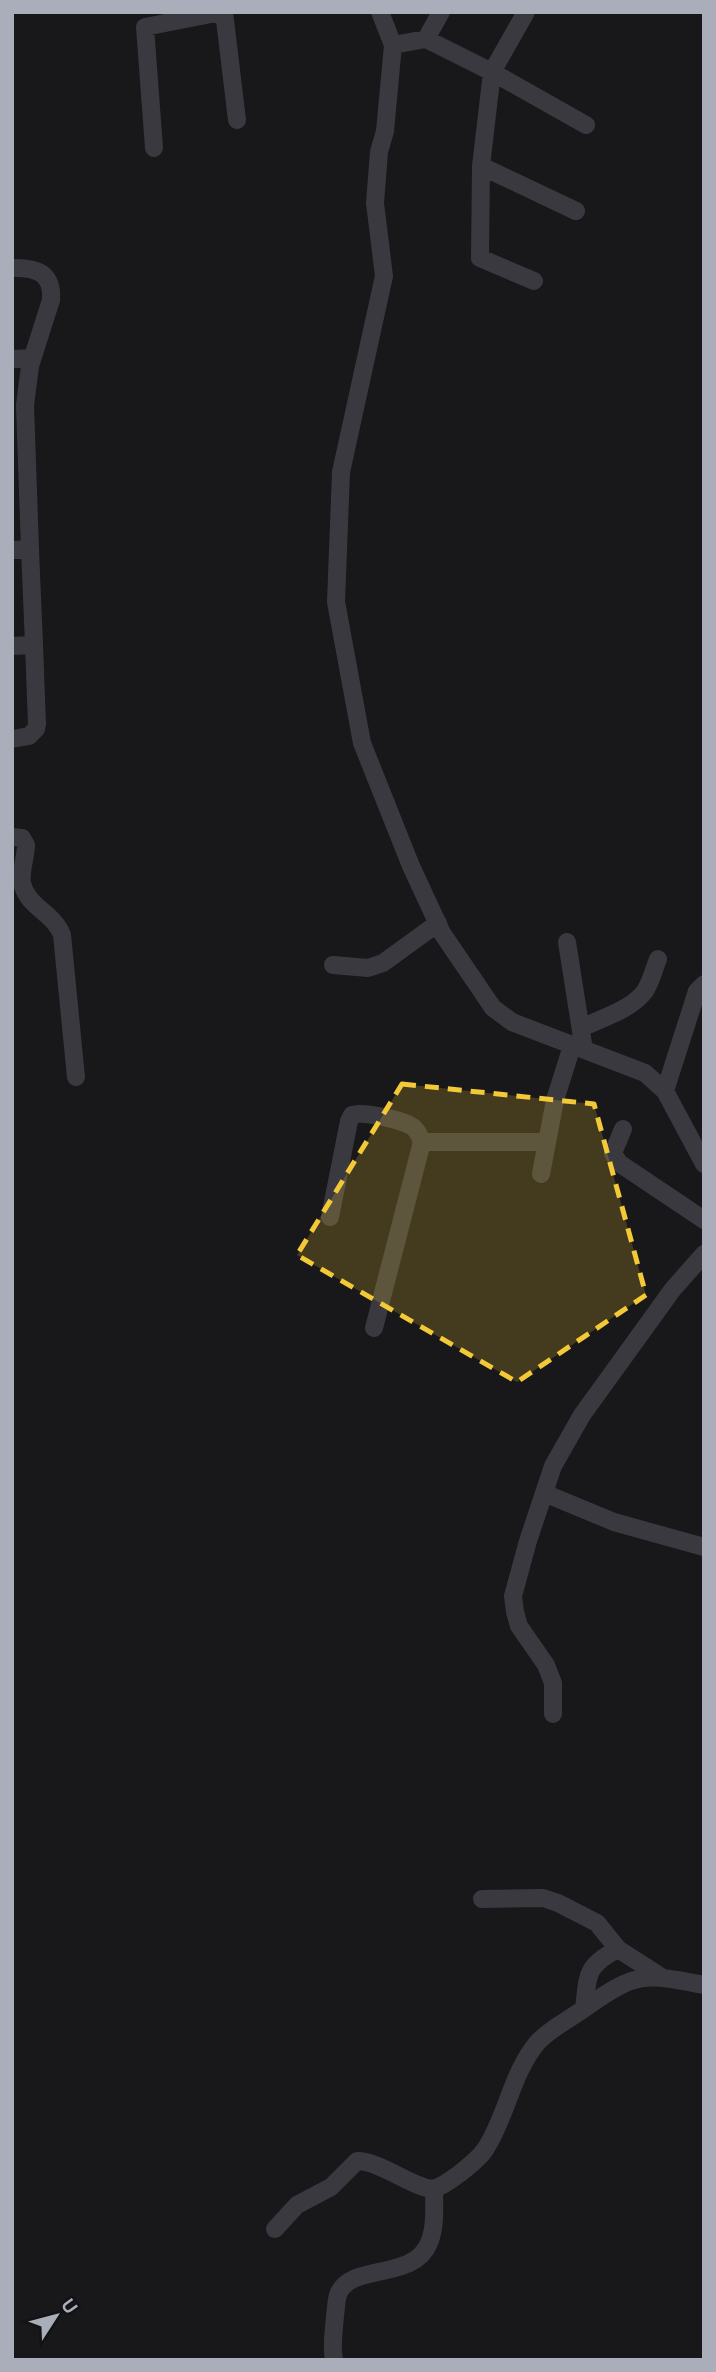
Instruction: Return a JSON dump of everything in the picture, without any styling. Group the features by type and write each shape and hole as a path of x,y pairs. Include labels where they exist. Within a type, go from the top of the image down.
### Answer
{"street":[{"path":"154,148 145,27 223,12 237,120"},
{"path":"380,12 393,45 385,131 379,152 374,204 384,276 341,472 335,602 362,743 411,866 438,923 492,1009 512,1022 645,1073 665,1091 704,1164"},
{"path":"426,39 441,12"},
{"path":"526,12 492,72 481,166 480,258 534,281"},
{"path":"393,45 426,39 586,124"},
{"path":"481,166 576,211"},
{"path":"12,268 30,267 41,273 48,281 51,291 32,358 19,455 21,549 34,645 36,729 29,736 12,739"},
{"path":"12,359 32,358"},
{"path":"12,646 34,645"},
{"path":"12,836 22,838 26,845 22,881 27,895 53,919 62,935 76,1077"},
{"path":"333,965 368,968 383,963 438,923"},
{"path":"541,1174 555,1100 578,1048 581,1028 567,942"},
{"path":"581,1028 629,1006 638,998 646,989 657,959"},
{"path":"665,1091 696,991 704,984"},
{"path":"330,1217 352,1115 361,1112 410,1125 419,1134 422,1142 374,1328"},
{"path":"624,1129 613,1153 619,1163 704,1220"},
{"path":"422,1142 546,1142"},
{"path":"553,1714 553,1683 546,1665 519,1626 513,1596 528,1541 553,1466 582,1415 673,1289 704,1254"},
{"path":"544,1493 614,1522 704,1547"},
{"path":"482,1899 543,1898 558,1903 597,1923 618,1949 660,1976"},
{"path":"584,2009 592,1966 618,1949"},
{"path":"275,2229 297,2205 331,2187 357,2161 377,2165 422,2187 434,2189 468,2167 485,2150 522,2067 537,2043 622,1983 660,1976 704,1985"},
{"path":"334,2360 331,2348 338,2295 343,2286 356,2277 395,2269 418,2257 428,2244 434,2217 434,2189"}],"highlighted area":[{"path":"402,1084 594,1104 646,1295 517,1382 297,1255"}]}
